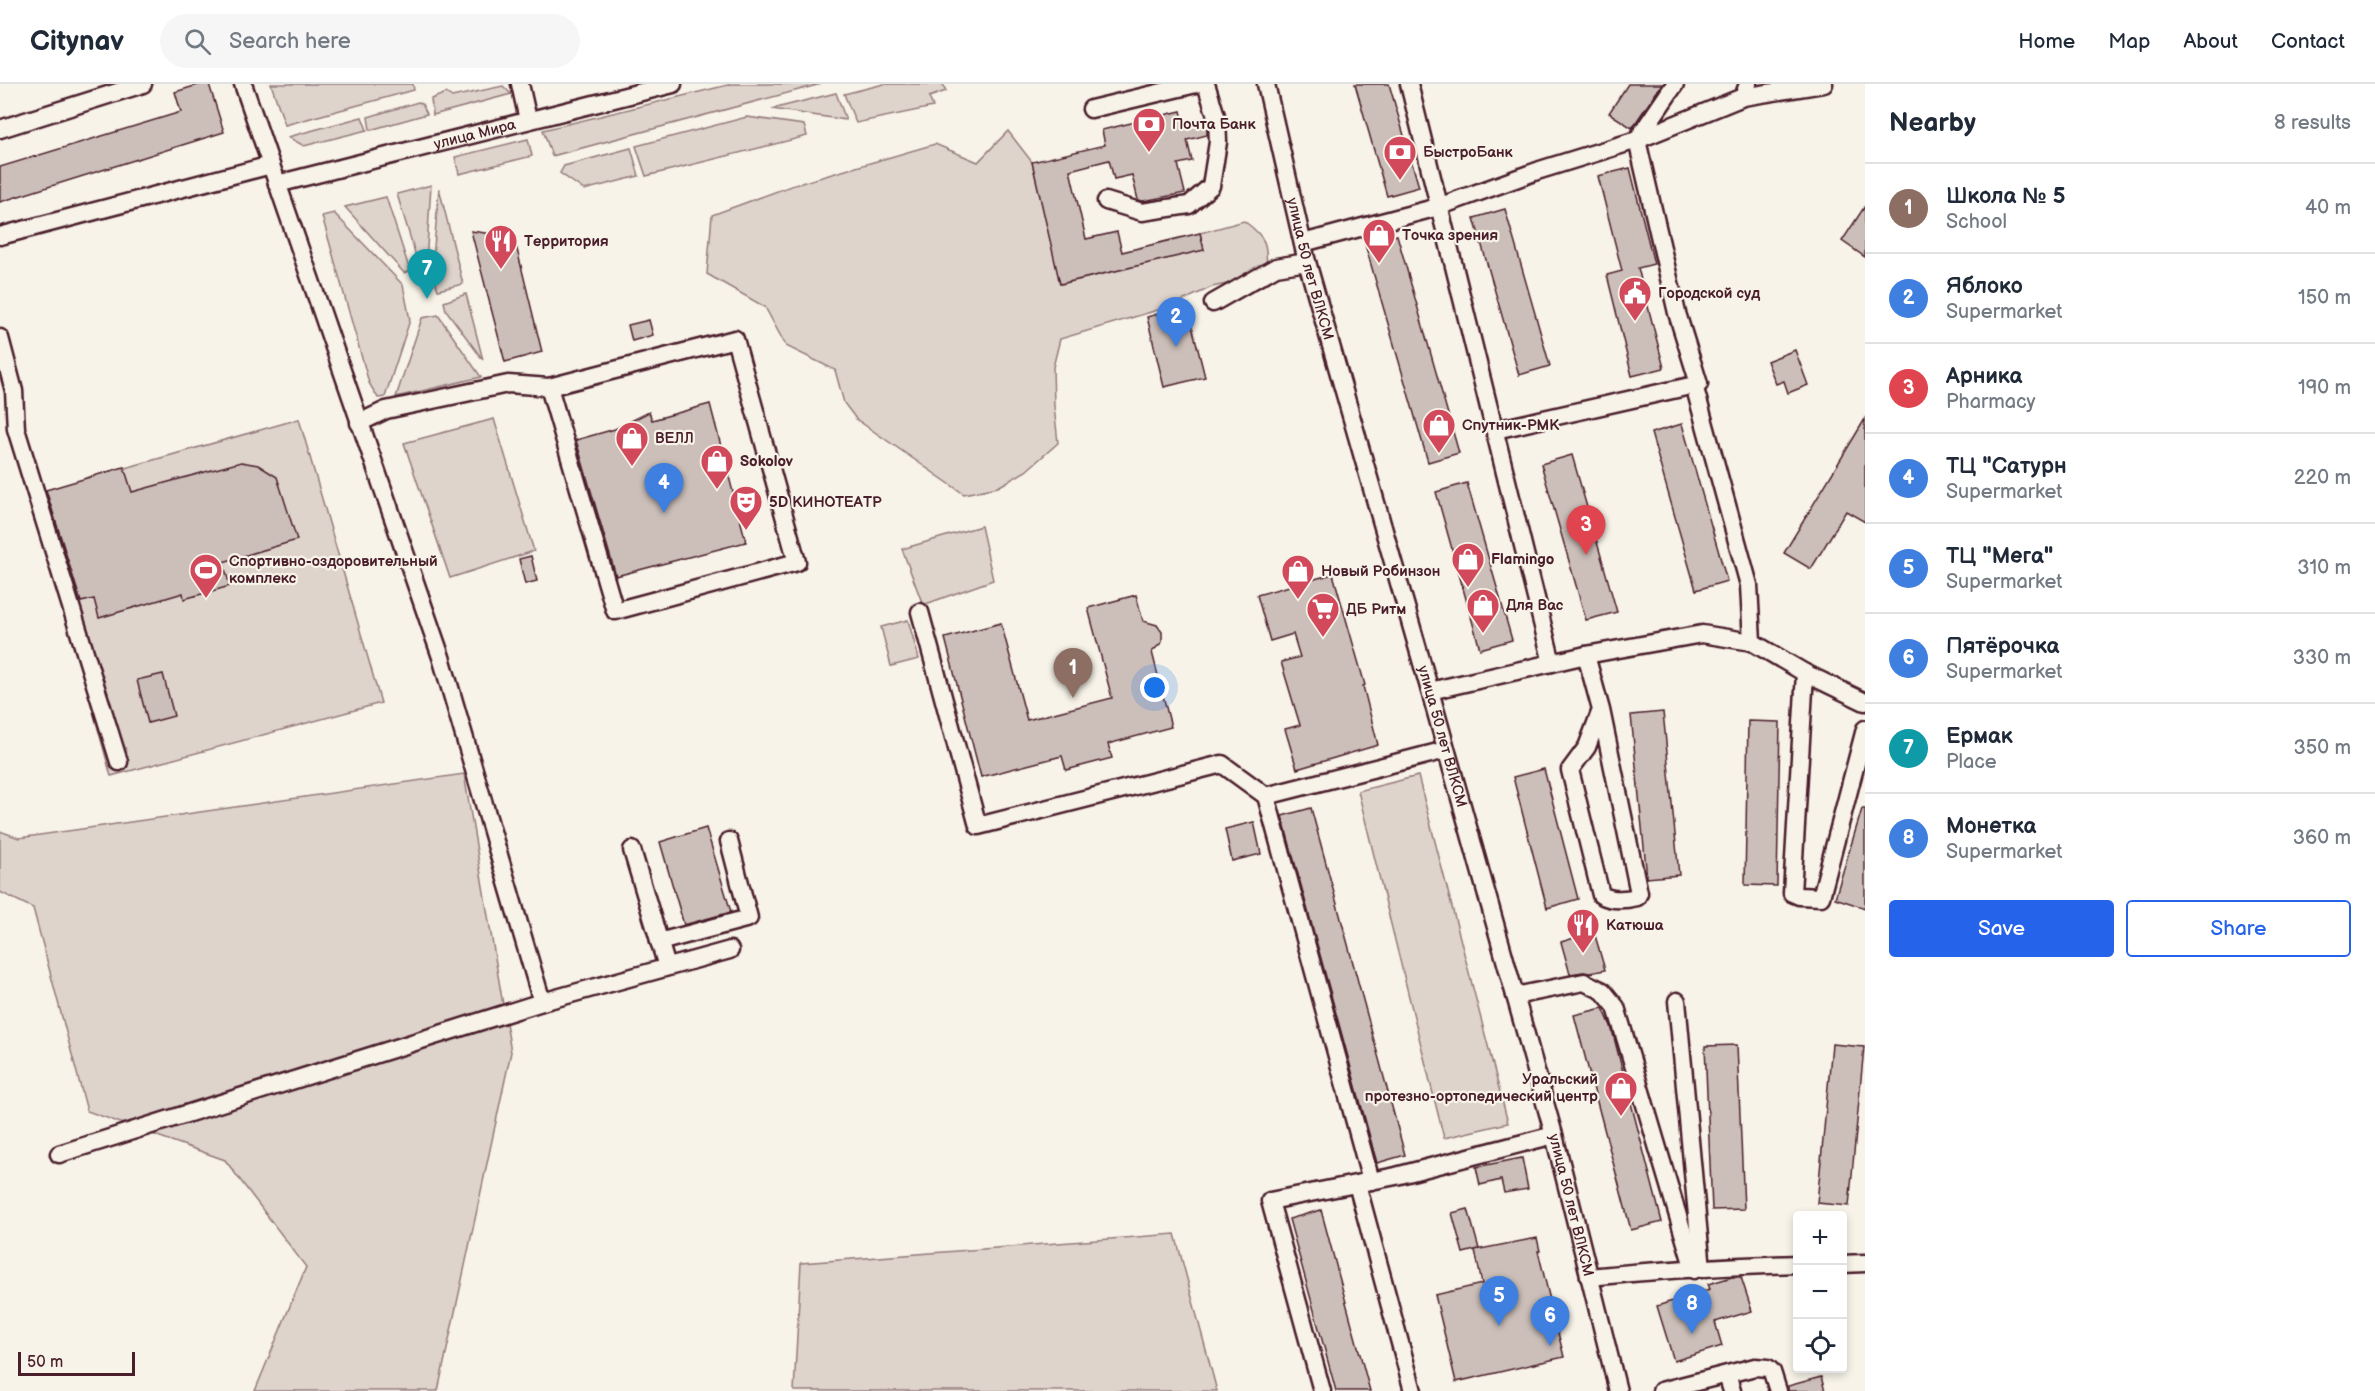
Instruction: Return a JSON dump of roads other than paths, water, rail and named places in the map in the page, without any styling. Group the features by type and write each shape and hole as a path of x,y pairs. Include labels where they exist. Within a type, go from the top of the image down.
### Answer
{"street":[{"path":"0,129 143,84"},
{"path":"243,84 441,657 542,1002"},
{"path":"520,84 528,120"},
{"name":"улица Мира","path":"277,184 673,84"},
{"path":"1091,109 1196,84"},
{"path":"1106,201 1142,212 1189,206 1211,186 1218,142 1217,119 1206,84"},
{"name":"улица 50 лет ВЛКСМ","path":"1266,84 1307,262 1554,1135 1618,1391"},
{"path":"1409,84 1552,663"},
{"path":"1496,430 1699,384 1677,313 1637,140 1675,84"},
{"path":"1303,243 1438,207 1540,170 1637,140 1745,91 1824,84"},
{"path":"0,236 271,165"},
{"path":"1214,303 1276,267 1307,262"},
{"path":"0,338 14,391 16,429 119,762"},
{"path":"359,423 386,410 508,384 549,387 735,339 796,562 615,611 549,387"},
{"path":"1694,385 1749,585 1752,642"},
{"path":"920,612 978,826 1222,764 1266,796 1364,1183 1413,1391"},
{"path":"1430,691 1586,655 1702,634 1752,642 1805,673 1865,702"},
{"path":"1586,655 1600,710 1639,893 1637,897 1611,899 1600,895 1570,770 1587,747 1600,710"},
{"path":"1805,673 1792,893 1799,896 1821,897 1865,729"},
{"path":"1266,796 1446,750"},
{"path":"659,942 749,918 729,841"},
{"path":"632,850 667,967"},
{"path":"59,1154 542,1002 730,950"},
{"path":"1515,996 1584,982 1596,986 1610,997 1616,1007 1698,1269"},
{"path":"1677,1001 1698,1269"},
{"path":"1322,1391 1270,1201 1364,1183 1554,1135"},
{"path":"1847,1264 1865,1263"},
{"path":"1589,1277 1719,1266 1793,1264"},
{"path":"1661,1391 1729,1383 1755,1367 1768,1368 1772,1371 1778,1391"}],"place":[{"name":"Почта Банк","path":"1149,153"},
{"name":"БыстроБанк","path":"1400,181"},
{"name":"Точка зрения","path":"1379,264"},
{"name":"Территория","path":"501,270"},
{"name":"Ермак","path":"427,299"},
{"name":"Городской суд","path":"1635,322"},
{"name":"Яблоко","path":"1176,347"},
{"name":"Спутник-РМК","path":"1439,454"},
{"name":"ВЕЛЛ","path":"632,467"},
{"name":"Sokolov","path":"717,490"},
{"name":"ТЦ \"Сатурн","path":"664,513"},
{"name":"5D КИНОТЕАТР","path":"746,531"},
{"name":"Арника","path":"1586,555"},
{"name":"Flamingo","path":"1468,588"},
{"name":"Спортивно-оздоровительный комплекс","path":"206,599"},
{"name":"Новый Робинзон","path":"1298,600"},
{"name":"Для Вас","path":"1483,634"},
{"name":"ДБ Ритм","path":"1323,638"},
{"name":"Школа № 5","path":"1073,698"},
{"name":"Катюша","path":"1583,954"},
{"name":"Уральский протезно-ортопедический центр","path":"1621,1117"},
{"name":"ТЦ \"Мега\"","path":"1499,1326"},
{"name":"Монетка","path":"1692,1334"},
{"name":"Пятёрочка","path":"1550,1346"}]}
